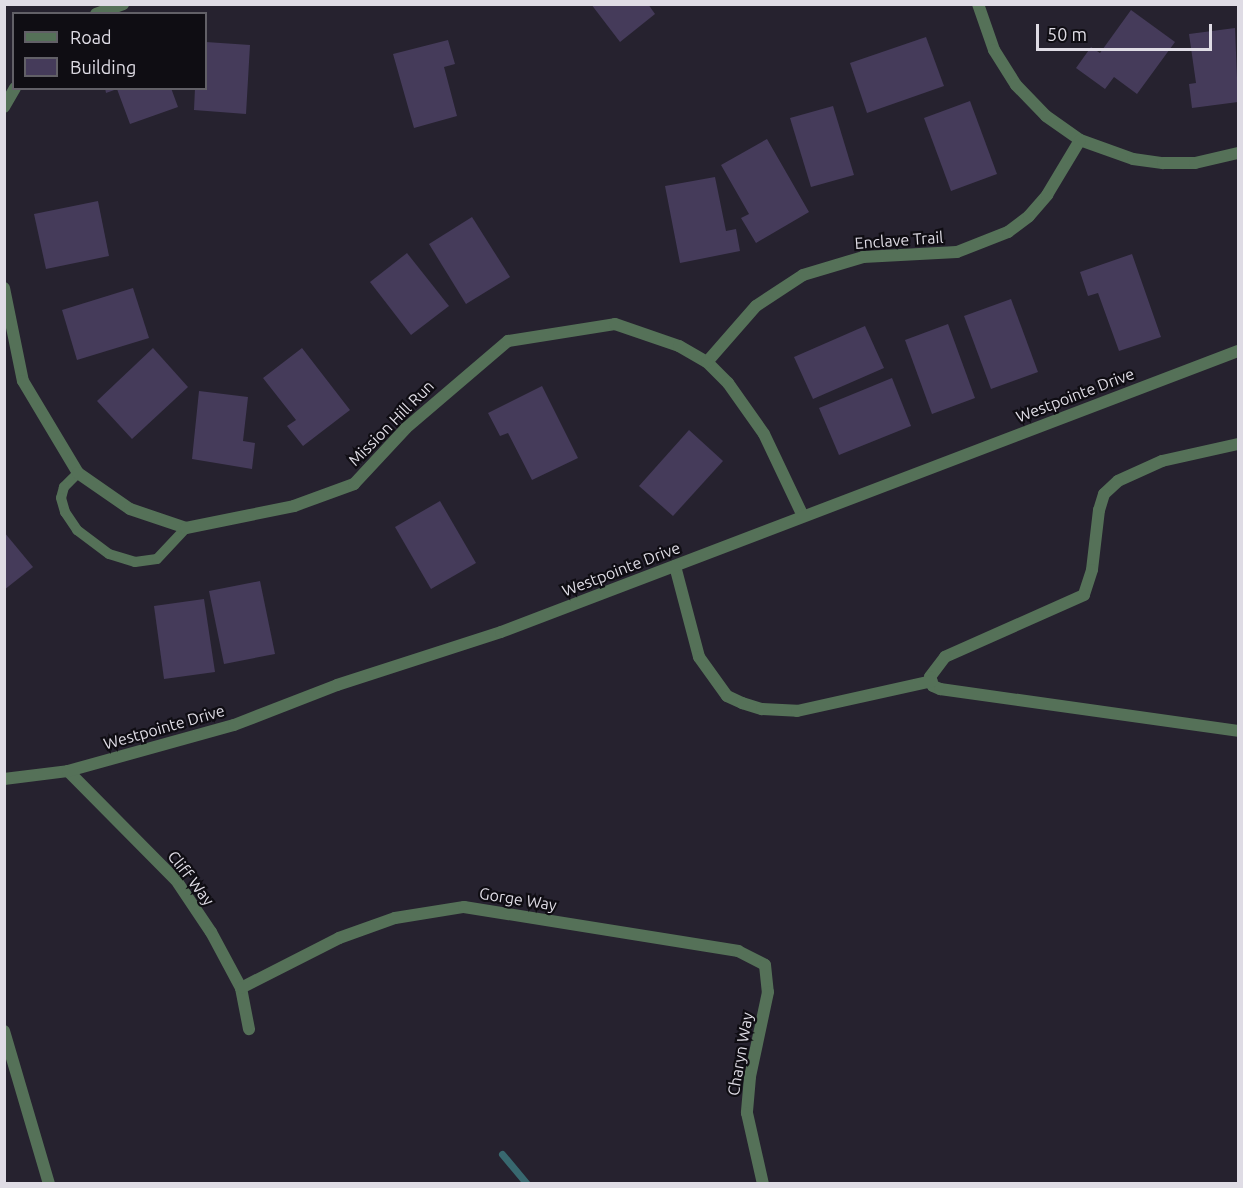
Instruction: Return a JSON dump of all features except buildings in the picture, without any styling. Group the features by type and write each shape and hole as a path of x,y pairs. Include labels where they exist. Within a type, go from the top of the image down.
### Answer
{"street":[{"path":"101,12 123,4"},
{"path":"978,4 994,50 1016,85 1046,116 1080,140 1133,159 1163,163 1195,163 1239,153"},
{"path":"4,107 14,90"},
{"name":"Enclave Trail","path":"707,362 756,306 803,275 863,257 957,252 1008,232 1029,216 1047,195 1080,140"},
{"path":"4,288 23,381 78,473 130,509 186,528"},
{"name":"Mission Hill Run","path":"186,528 294,506 354,484 414,421 508,341 615,324 679,346 707,362 750,410 773,449 803,516"},
{"name":"Westpointe Drive","path":"4,779 68,771 234,725 675,566 1239,351"},
{"path":"932,681 933,670 945,657 1084,595 1092,570 1098,510 1104,494 1118,481 1162,461 1239,444"},
{"path":"675,566 699,657 728,696 742,703 762,709 797,711 932,681"},
{"path":"932,681 940,689 1239,731"},
{"name":"Cliff Way","path":"68,771 176,880 211,932 241,988 249,1029"},
{"name":"Gorge Way","path":"241,988 339,938 395,918 464,907 738,951 765,965"},
{"name":"Charyn Way","path":"763,1184 747,1113 750,1077 768,992 765,965"},
{"path":"4,1031 49,1184"}],"lane":[{"path":"78,473 64,487 61,498 65,512 77,530 109,554 135,561 157,559 186,528"}],"waterway":[{"path":"502,1154 527,1184"}]}
